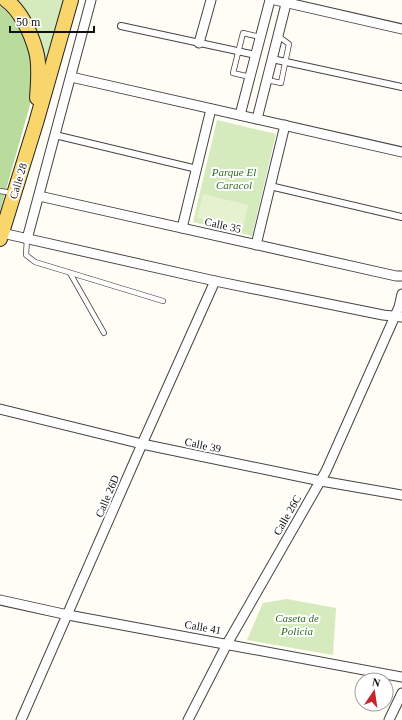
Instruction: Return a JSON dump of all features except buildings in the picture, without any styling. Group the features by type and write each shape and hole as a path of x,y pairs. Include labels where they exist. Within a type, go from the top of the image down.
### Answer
{"main road":[{"path":"6,0 15,7 27,29 36,52 38,87 36,123"},
{"path":"36,123 71,0"},
{"name":"Calle 28","path":"1,236 7,192 36,123"}],"street":[{"path":"27,239 92,0"},
{"path":"199,43 210,0"},
{"path":"240,115 270,0"},
{"path":"275,0 287,1 402,29"},
{"path":"257,119 287,1"},
{"path":"121,26 256,55"},
{"path":"272,59 402,87"},
{"path":"71,77 402,152"},
{"path":"182,228 211,109"},
{"path":"256,245 285,125"},
{"path":"55,135 197,169"},
{"path":"270,186 402,216"},
{"name":"Calle 35","path":"39,196 396,276 402,276"},
{"path":"1,236 27,239 215,281 382,315 398,316"},
{"name":"Calle 26D","path":"21,720 215,281"},
{"name":"Calle 26C","path":"188,720 226,644 330,464 398,316 402,294"},
{"name":"Calle 39","path":"0,409 142,444 320,481 402,495"},
{"name":"Calle 41","path":"0,600 68,615 402,677"},
{"path":"389,720 402,693"}],"lane":[{"path":"250,77 233,73 238,51 243,33 261,37"},
{"path":"267,80 281,83 289,44 278,36"},
{"path":"27,239 26,255 35,262 163,301"},
{"path":"70,273 104,333"}],"green space":[{"path":"13,0 67,0 45,77"},
{"path":"0,6 22,30 33,55 30,105 0,211"},
{"name":"Parque El Caracol","path":"217,120 276,134 252,236 193,222"},
{"path":"203,194 248,205 243,229 197,218"},
{"name":"Caseta de Policia","path":"287,599 336,608 333,655 247,640 263,603"}]}
